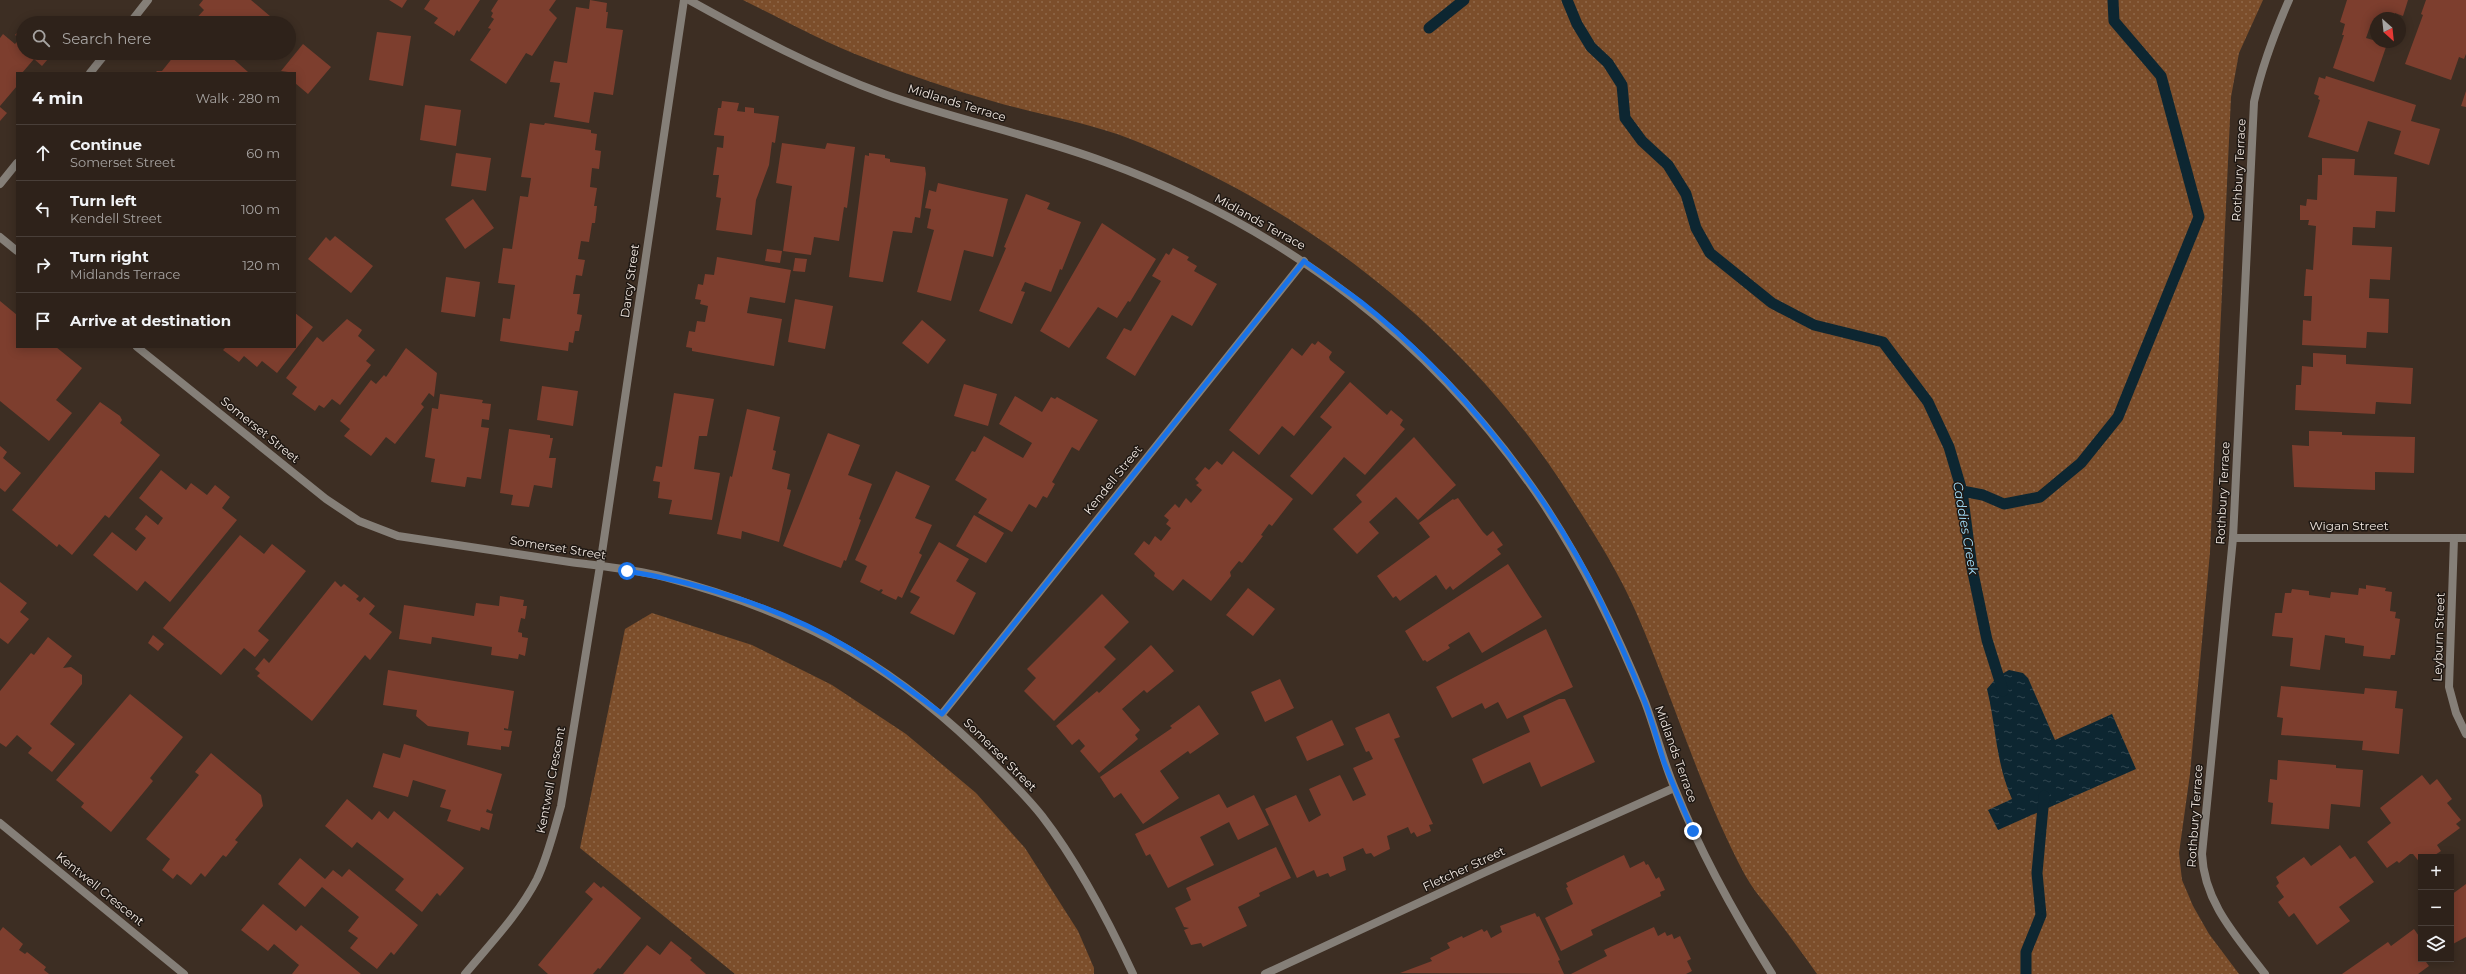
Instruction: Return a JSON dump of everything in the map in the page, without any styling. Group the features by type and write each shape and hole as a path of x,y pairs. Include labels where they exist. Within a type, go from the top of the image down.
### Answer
{"street":[{"path":"135,16 148,0"},
{"name":"Darcy Street","path":"600,566 684,0"},
{"name":"Midlands Terrace","path":"689,0 753,36 822,69 885,94 1050,142 1176,190 1242,225 1304,261 1362,303 1416,352 1465,402 1508,452 1571,548 1601,603 1645,704 1674,788 1715,876 1772,974"},
{"name":"Rothbury Terrace","path":"2265,974 2219,914 2209,893 2203,872 2202,854 2233,538 2254,102 2261,68 2271,39 2289,0"},
{"path":"91,72 100,60"},
{"path":"0,184 16,164"},
{"path":"0,237 16,249"},
{"name":"Kendell Street","path":"942,714 1304,261"},
{"name":"Somerset Street","path":"138,348 326,499 359,521 398,536 600,566 669,578 730,596 795,621 844,645 886,672 942,714 1000,769 1042,816 1094,896 1133,974"},
{"name":"Wigan Street","path":"2233,538 2466,538"},
{"name":"Leyburn Street","path":"2454,538 2449,687 2456,713 2466,734"},
{"name":"Kentwell Crescent","path":"465,974 512,918 537,879 552,840 561,806 600,566"},
{"name":"Fletcher Street","path":"1265,974 1481,874 1674,788"},
{"name":"Kentwell Crescent","path":"0,823 184,974"}],"shaded area":[{"path":"743,0 2263,0 2239,53 2231,97 2210,552 2190,774 2179,853 2182,880 2193,906 2209,934 2239,974 1817,974 1755,891 1745,875 1714,811 1636,612 1598,540 1572,499 1531,440 1485,384 1435,332 1381,285 1323,241 1262,203 1198,169 1133,140 1098,128 992,101 899,71 836,46"},
{"path":"652,613 752,645 832,685 906,734 976,793 1025,848 1078,931 1094,968 1094,974 735,974 580,848 625,629"}],"water":[{"path":"2009,670 2023,673 2028,678 2055,740 2112,714 2136,769 1998,830 1988,810 2012,799 1999,759 1987,689 1997,677"}],"building":[{"path":"203,0 251,0 270,16 198,16 204,10 199,5"},
{"path":"389,0 407,0 402,8"},
{"path":"430,0 480,0 459,32 457,30 454,36 434,23 438,18 424,9"},
{"path":"498,0 556,0 549,10 557,18 532,56 526,53 506,84 470,60 491,29 488,28 494,19 491,17 493,13 491,11"},
{"path":"590,0 607,3 606,12 608,12 606,28 623,30 613,95 594,92 589,123 554,117 560,83 550,82 554,61 567,63 576,7 589,9"},
{"path":"2347,0 2408,0 2404,12 2370,12 2370,27 2366,38 2370,39 2370,48 2386,48 2374,82 2333,68 2344,35 2342,35 2345,24 2340,22"},
{"path":"2426,0 2466,0 2466,54 2464,59 2459,57 2451,80 2405,64 2423,15 2421,14"},
{"path":"377,32 411,36 403,86 369,80"},
{"path":"3,34 15,44 16,43 16,60 33,60 23,72 16,72 16,87 0,106 0,38"},
{"path":"303,44 331,67 308,94 296,84 296,72 281,71 290,60 296,60 296,53"},
{"path":"35,60 47,60 42,66"},
{"path":"171,60 234,60 248,72 156,72 162,71"},
{"path":"2326,76 2416,105 2411,121 2440,129 2429,165 2394,154 2401,131 2368,121 2358,152 2308,137 2320,100 2318,99 2319,96 2314,94 2319,77 2325,79"},
{"path":"2466,91 2466,107 2461,106"},
{"path":"722,101 739,103 737,111 745,112 745,107 754,108 754,113 779,116 775,143 772,142 769,165 756,200 752,235 716,230 721,198 716,197 719,175 713,175 717,147 723,148 724,136 714,135 718,108 721,108"},
{"path":"425,105 461,110 456,146 420,140"},
{"path":"0,107 7,113 0,121"},
{"path":"530,123 544,125 545,123 591,130 591,133 597,134 595,150 601,151 599,169 592,168 590,187 597,188 594,206 597,206 595,223 592,223 589,242 581,241 578,259 585,260 582,276 576,275 573,294 580,294 577,314 582,315 579,331 575,331 573,343 569,342 568,351 500,341 503,318 510,319 515,285 498,283 503,248 512,249 520,196 528,197 531,178 521,177"},
{"path":"782,143 825,149 827,143 855,147 847,208 844,207 839,241 814,237 811,255 783,251 792,186 776,183"},
{"path":"456,153 491,158 486,191 451,186"},
{"path":"869,153 885,155 885,158 890,159 890,162 925,167 926,174 920,218 915,217 912,233 893,231 883,282 849,277 865,155 869,156"},
{"path":"2322,158 2355,159 2354,175 2397,177 2395,212 2376,211 2375,228 2353,227 2352,245 2392,247 2390,280 2370,279 2369,298 2389,299 2388,333 2367,332 2366,348 2302,345 2303,320 2311,321 2312,296 2304,296 2306,269 2313,270 2316,226 2308,225 2309,220 2300,220 2300,205 2306,206 2307,199 2317,200 2318,175 2322,175"},
{"path":"938,183 1008,199 993,257 964,250 951,301 917,292 934,230 927,228 931,209 925,208 929,190 936,192"},
{"path":"1026,194 1050,203 1047,209 1081,222 1062,270 1060,269 1051,292 1025,282 1021,291 1025,292 1012,324 979,311 1006,248 1004,247"},
{"path":"473,199 494,228 465,249 445,219"},
{"path":"1102,223 1156,259 1130,302 1128,301 1117,318 1098,307 1069,348 1040,331"},
{"path":"335,236 373,266 351,293 308,259 326,237 330,241"},
{"path":"1173,248 1189,257 1187,260 1197,266 1194,271 1217,284 1192,326 1172,315 1135,376 1106,358 1124,328 1131,331 1161,281 1152,276 1166,253 1169,255"},
{"path":"767,249 782,251 780,263 765,261"},
{"path":"717,257 791,270 785,303 750,297 747,313 782,319 774,366 692,351 692,348 686,347 689,331 695,332 697,321 705,322 708,306 700,304 701,300 695,299 698,284 703,285 705,274 714,275"},
{"path":"795,258 807,259 805,272 793,271"},
{"path":"446,277 480,282 475,317 441,312"},
{"path":"795,299 833,306 825,349 788,342"},
{"path":"0,301 16,314 16,348 57,348 82,368 56,400 72,413 49,441 0,401"},
{"path":"296,314 313,327 277,373 262,361 257,367 244,356 239,362 223,350 225,348 296,348"},
{"path":"347,319 362,330 358,336 375,350 366,361 371,365 340,405 332,399 324,408 319,405 315,411 292,394 297,387 286,378 317,337 323,342"},
{"path":"922,320 946,340 928,364 902,343"},
{"path":"1318,341 1332,352 1329,357 1330,360 1345,372 1294,436 1282,426 1259,455 1229,430 1292,348 1302,356 1312,343 1315,345"},
{"path":"406,348 437,373 434,397 429,393 421,404 424,407 395,444 386,437 371,456 344,436 350,429 340,421 371,380 376,384 384,375 386,377"},
{"path":"2313,353 2346,355 2346,364 2413,368 2411,404 2376,402 2375,414 2295,410 2296,385 2301,385 2302,366 2313,367"},
{"path":"1350,382 1387,415 1391,410 1403,420 1400,425 1405,429 1365,475 1344,457 1312,495 1290,476 1332,427 1320,417"},
{"path":"964,384 997,394 988,426 954,416"},
{"path":"542,386 578,391 573,426 537,420"},
{"path":"674,393 714,399 707,436 699,436 694,469 720,473 712,520 669,514 672,500 658,498 660,482 653,481 656,466 662,467"},
{"path":"440,394 483,400 482,403 491,404 489,420 482,419 481,427 489,428 481,479 467,477 465,487 431,482 435,459 425,457 432,408 438,409"},
{"path":"1015,396 1042,412 1051,397 1055,399 1057,397 1098,420 1079,451 1072,447 1052,482 1055,484 1047,498 1043,496 1036,508 1029,504 1012,532 978,513 987,499 955,480 972,451 975,452 984,436 1023,458 1032,443 999,424"},
{"path":"100,402 120,416 122,420 120,423 160,455 109,518 105,515 72,555 59,544 57,547 12,510"},
{"path":"747,409 780,417 773,450 776,451 772,469 790,474 787,489 791,490 779,542 742,531 741,539 717,534 730,476 732,477"},
{"path":"509,429 550,435 550,438 553,438 549,458 556,458 552,488 534,485 529,507 511,505 513,495 500,493"},
{"path":"2309,431 2342,432 2342,435 2415,437 2414,473 2375,472 2375,490 2294,487 2292,445 2309,446"},
{"path":"828,433 860,445 848,475 872,484 846,561 844,560 841,568 783,546"},
{"path":"1414,437 1456,485 1418,520 1396,497 1369,522 1379,533 1357,554 1333,529 1362,502 1356,495"},
{"path":"0,446 7,452 3,458 21,473 5,492 0,488"},
{"path":"1233,451 1293,499 1272,526 1269,524 1261,535 1263,536 1242,563 1239,561 1230,572 1231,576 1211,601 1183,579 1173,591 1154,576 1155,573 1134,554 1144,541 1149,545 1155,536 1161,541 1171,528 1166,524 1169,520 1164,516 1175,504 1179,508 1186,498 1191,503 1202,490 1196,485 1199,483 1195,479 1205,467 1209,470 1217,461 1222,465"},
{"path":"161,470 186,490 191,483 207,495 215,485 230,497 222,508 237,520 170,602 145,581 137,591 93,555 112,532 136,551 146,538 135,529 146,515 158,525 163,518 139,498"},
{"path":"896,471 930,486 915,518 932,525 919,553 922,555 902,598 898,596 896,600 881,593 883,590 881,589 879,591 860,582 867,566 855,560"},
{"path":"1458,498 1487,536 1493,531 1503,545 1497,549 1501,554 1453,590 1450,586 1446,590 1436,575 1400,601 1396,596 1393,598 1377,576 1430,537 1419,523 1453,499"},
{"path":"974,515 1004,533 986,563 956,546"},
{"path":"240,535 264,554 272,544 306,571 258,631 269,640 255,657 244,648 221,675 163,628"},
{"path":"939,542 969,559 956,581 976,593 954,635 910,613 920,597 910,592"},
{"path":"1508,564 1542,617 1482,653 1469,632 1448,645 1450,648 1427,662 1425,660 1423,661 1405,631"},
{"path":"335,581 341,587 344,584 359,596 356,599 360,602 364,597 375,606 369,614 392,632 370,660 365,655 312,721 257,676 260,673 255,669 264,658 269,663"},
{"path":"0,582 27,603 20,612 29,619 8,644 0,638"},
{"path":"2366,585 2386,588 2385,591 2392,592 2390,611 2396,612 2395,618 2400,619 2395,655 2391,655 2390,659 2363,656 2364,646 2345,643 2345,638 2325,635 2320,670 2290,666 2293,638 2272,636 2275,613 2282,613 2285,593 2291,593 2292,589 2309,591 2309,595 2330,598 2331,592 2358,595 2359,588 2366,589"},
{"path":"1248,588 1275,609 1253,636 1226,615"},
{"path":"1102,594 1129,622 1104,647 1116,659 1054,721 1024,691 1036,678 1027,669"},
{"path":"500,596 524,600 523,606 527,606 525,619 521,618 518,632 522,633 522,637 528,638 525,656 519,654 518,659 491,655 492,647 432,637 431,644 399,639 404,605 474,616 476,603 499,606"},
{"path":"1546,629 1573,687 1507,719 1498,702 1485,709 1482,703 1452,718 1436,687"},
{"path":"153,635 164,644 158,651 148,643"},
{"path":"48,637 72,656 63,668 71,667 82,675 82,684 50,724 75,744 52,772 28,753 32,748 17,735 6,747 0,743 0,691 31,653 34,655"},
{"path":"1151,645 1174,671 1147,693 1144,690 1122,709 1140,730 1135,735 1138,739 1099,773 1080,751 1085,746 1079,739 1072,745 1056,726 1097,691 1099,693"},
{"path":"388,670 514,691 508,729 504,728 504,730 512,731 509,747 501,746 501,750 467,745 469,732 428,726 416,716 417,710 383,705"},
{"path":"1280,679 1294,708 1265,722 1251,692"},
{"path":"2281,686 2364,694 2365,688 2397,691 2395,708 2403,709 2399,754 2362,750 2363,741 2281,735 2283,718 2277,717"},
{"path":"130,694 183,737 150,778 153,781 111,832 81,807 84,803 56,780"},
{"path":"1559,699 1565,699 1595,762 1541,787 1530,762 1483,784 1472,759 1530,732 1523,716"},
{"path":"1199,705 1219,734 1190,754 1188,751 1160,771 1179,798 1143,824 1121,793 1114,798 1100,777 1172,728 1170,726"},
{"path":"1389,713 1400,737 1394,739 1433,824 1429,825 1431,831 1417,837 1414,832 1411,834 1408,827 1387,836 1390,849 1374,857 1371,853 1366,854 1363,848 1343,857 1346,870 1330,877 1328,873 1317,877 1314,870 1297,878 1265,809 1296,795 1309,822 1321,815 1309,789 1340,775 1353,801 1366,795 1353,768 1373,759 1369,751 1366,752 1355,728"},
{"path":"1332,720 1344,745 1307,761 1296,737"},
{"path":"404,744 502,774 491,811 487,809 486,812 493,814 489,830 481,827 480,831 447,821 451,810 440,807 446,790 413,780 408,797 373,787 383,753 400,758"},
{"path":"211,753 261,795 263,806 235,840 238,842 226,857 223,855 205,877 201,873 191,885 177,874 173,879 162,870 170,859 146,839 199,775 195,772"},
{"path":"2278,760 2336,765 2336,768 2363,770 2360,807 2331,804 2329,829 2271,824 2273,803 2268,802 2270,779 2277,780"},
{"path":"2422,775 2430,785 2437,779 2452,799 2447,803 2461,820 2456,824 2460,828 2437,845 2441,851 2436,854 2418,854 2418,860 2413,854 2410,854 2399,863 2397,861 2387,868 2367,842 2391,823 2380,808"},
{"path":"1219,794 1227,808 1254,795 1269,825 1238,840 1229,822 1200,837 1214,865 1168,888 1150,854 1146,856 1135,834"},
{"path":"347,799 372,820 379,811 388,819 394,811 464,868 440,896 437,893 422,912 395,890 404,879 357,842 352,848 325,826"},
{"path":"2340,845 2350,859 2355,856 2374,882 2339,907 2350,921 2317,945 2294,913 2289,917 2278,902 2284,897 2276,886 2279,883 2276,877 2304,857 2311,866"},
{"path":"1276,847 1291,878 1259,893 1260,896 1238,907 1247,926 1203,947 1201,943 1191,945 1184,930 1189,928 1184,927 1175,908 1191,900 1186,888"},
{"path":"1624,855 1630,868 1644,861 1646,865 1648,864 1656,879 1659,877 1665,890 1660,892 1661,896 1591,930 1593,935 1561,951 1545,918 1573,904 1566,888 1568,887 1566,883"},
{"path":"300,858 325,879 333,870 342,877 349,869 418,925 394,955 391,952 377,969 350,948 358,938 348,931 359,917 322,887 305,907 278,884"},
{"path":"594,882 601,888 603,886 641,918 600,969 598,968 593,974 548,974 538,965 593,899 585,892"},
{"path":"2466,884 2466,937 2454,943 2454,926 2454,893"},
{"path":"263,904 296,931 301,925 361,974 292,974 299,965 274,944 268,951 241,930"},
{"path":"1535,913 1537,917 1539,916 1560,960 1558,961 1564,974 1400,973 1432,961 1430,958 1450,948 1447,943 1462,936 1463,938 1482,929 1484,932 1487,930 1491,938 1502,932 1500,926"},
{"path":"3,927 23,944 19,950 25,954 27,952 46,967 44,970 49,974 0,974 0,931"},
{"path":"1654,927 1658,936 1665,932 1667,936 1672,934 1674,939 1680,936 1691,959 1687,961 1692,971 1686,974 1571,974 1607,956 1604,950"},
{"path":"2414,929 2418,935 2418,962 2426,962 2429,966 2418,974 2342,974 2388,942 2391,946"},
{"path":"671,941 692,958 690,960 706,974 623,974 647,945 660,955"}],"waterway":[{"path":"1429,28 1464,0"},
{"name":"Caddies Creek","path":"1567,0 1577,24 1591,47 1608,63 1622,85 1625,118 1642,141 1668,165 1686,194 1696,228 1710,253 1772,303 1814,325 1883,342 1928,402 1949,447 1962,491 1972,568 1987,640 2003,691"},
{"path":"1962,491 1983,495 2004,504 2040,497 2081,463 2118,417 2199,217 2161,76 2114,21 2113,0"},
{"name":"Caddies Creek","path":"2026,974 2026,952 2041,915 2037,873 2044,796"}],"route":[{"path":"627,571 661,576 730,596 795,621 844,645 886,672 942,714 1304,261 1362,303 1416,352 1465,402 1508,452 1575,554 1601,603 1626,657 1645,704 1674,788 1693,831"}]}
